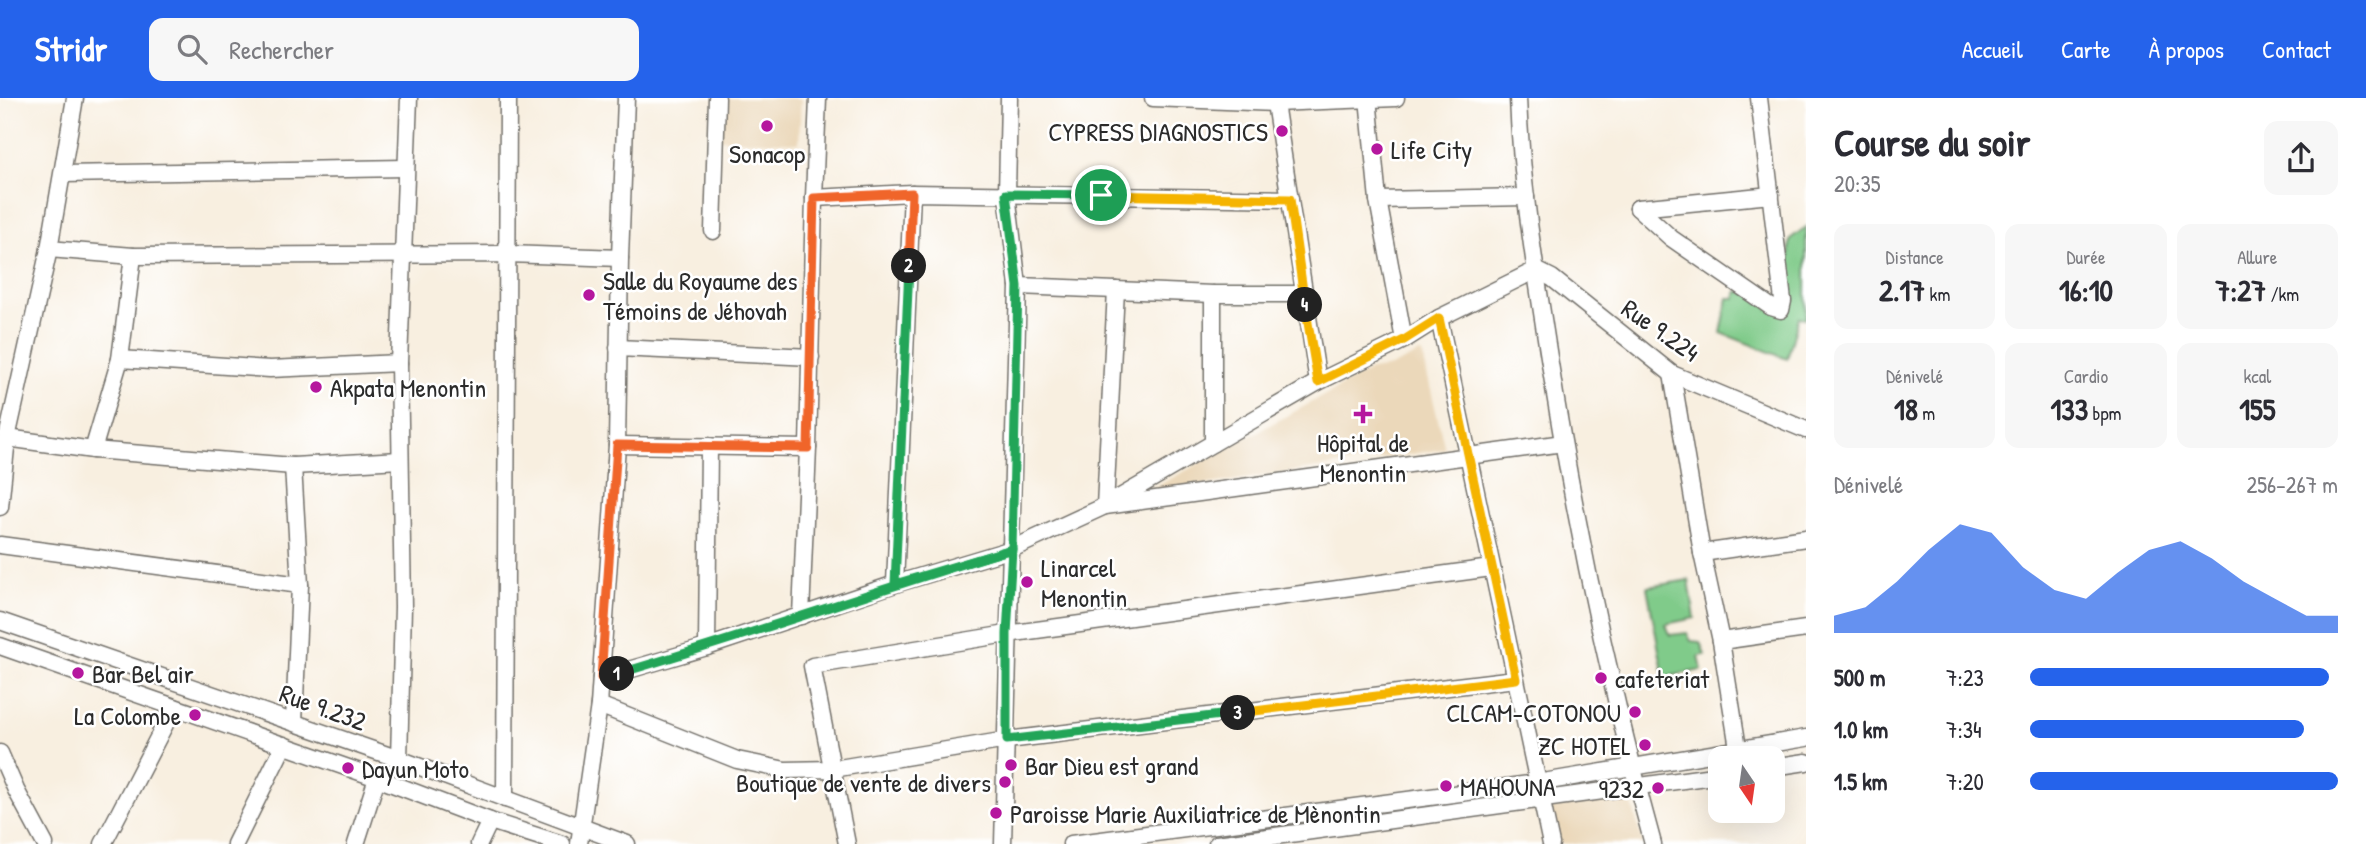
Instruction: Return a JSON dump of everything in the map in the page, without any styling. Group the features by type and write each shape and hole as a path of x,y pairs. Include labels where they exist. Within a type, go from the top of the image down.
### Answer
{"street":[{"path":"0,507 7,438 49,249 75,98"},
{"path":"398,759 402,607 399,363 409,98"},
{"path":"505,799 508,98"},
{"path":"581,836 599,705 617,445 626,98"},
{"path":"713,231 717,98"},
{"path":"801,617 818,98"},
{"path":"1003,844 1018,286 1006,194 1009,98"},
{"path":"1153,98 1275,103 1396,98"},
{"path":"1368,98 1378,200 1404,340"},
{"path":"1518,98 1526,197 1563,443 1593,603 1653,844"},
{"path":"1759,98 1783,301 1781,310 1771,307 1671,238 1638,208 1770,195"},
{"path":"1275,103 1318,382"},
{"path":"63,174 405,168"},
{"path":"814,198 912,193 1290,199"},
{"path":"895,584 912,193"},
{"path":"1378,200 1526,197"},
{"path":"49,249 133,256 508,254 620,258"},
{"path":"93,450 120,359 133,256"},
{"path":"601,678 707,647 895,584 1012,549 1105,506 1318,382 1536,270"},
{"name":"Rue 9.224","path":"1536,270 1552,278 1672,374 1806,430"},
{"path":"1018,286 1213,294 1303,294"},
{"path":"1105,506 1116,290"},
{"path":"1213,294 1213,443"},
{"path":"1439,318 1550,844"},
{"path":"618,348 811,357"},
{"path":"120,359 270,369 399,363"},
{"path":"1672,374 1738,746"},
{"path":"7,438 93,450 293,466 401,460"},
{"path":"1105,506 1563,443"},
{"path":"617,445 808,448"},
{"path":"707,647 709,446"},
{"path":"293,466 300,585 294,722"},
{"path":"1702,553 1806,538"},
{"path":"0,545 300,585"},
{"path":"847,844 812,666 1007,634 1491,568"},
{"name":"Rue 9.232","path":"0,621 398,759 505,799 581,836 626,844"},
{"path":"1721,641 1806,629"},
{"name":"Rue 9.232","path":"0,646 377,778 490,821 562,844"},
{"path":"599,705 737,760 785,770 833,769 1007,740 1516,679"},
{"path":"103,844 174,707"},
{"path":"1752,746 1806,738"},
{"path":"235,844 284,745"},
{"path":"0,753 45,844"},
{"path":"1071,844 1537,783 1708,753"},
{"path":"1785,765 1806,762"},
{"path":"1217,844 1708,777"},
{"path":"356,844 377,778"},
{"path":"479,844 490,821"}],"shaded area":[{"path":"721,98 801,98 799,143 720,139"},
{"path":"1422,352 1445,449 1143,494 1371,370 1391,367"},
{"path":"1629,794 1643,844 1558,844 1549,809"}],"green space":[{"path":"1806,227 1806,318 1799,317 1787,359 1721,333 1728,298 1735,298 1738,291 1787,306 1790,239"},
{"path":"1689,580 1695,618 1666,624 1670,635 1687,633 1691,641 1700,642 1705,655 1699,656 1702,670 1664,677 1647,587"}],"place":[{"name":"Sonacop","path":"767,126"},
{"name":"CYPRESS DIAGNOSTICS","path":"1282,131"},
{"name":"Life City","path":"1377,149"},
{"name":"Salle du Royaume des Témoins de Jéhovah","path":"589,295"},
{"name":"Akpata Menontin","path":"316,387"},
{"name":"Hôpital de Menontin","path":"1363,414"},
{"name":"Linarcel Menontin","path":"1027,582"},
{"name":"Bar Bel air","path":"78,673"},
{"name":"cafeteriat","path":"1601,678"},
{"name":"CLCAM-COTONOU","path":"1635,712"},
{"name":"La Colombe","path":"195,715"},
{"name":"ZC HOTEL","path":"1645,745"},
{"name":"Bar Dieu est grand","path":"1011,765"},
{"name":"Dayun Moto","path":"348,768"},
{"name":"Boutique de vente de divers","path":"1005,782"},
{"name":"MAHOUNA","path":"1446,786"},
{"name":"9232","path":"1658,788"},
{"name":"Paroisse Marie Auxiliatrice de Mènontin","path":"996,813"}],"route":[{"path":"1101,195 1006,194 1018,286 1012,549 895,584 707,647 601,678 617,445 808,448 814,198 912,193 895,584 953,567 1012,549 1007,634 1007,740 1516,679 1439,318 1404,340 1318,382 1290,199 1101,195"}]}
